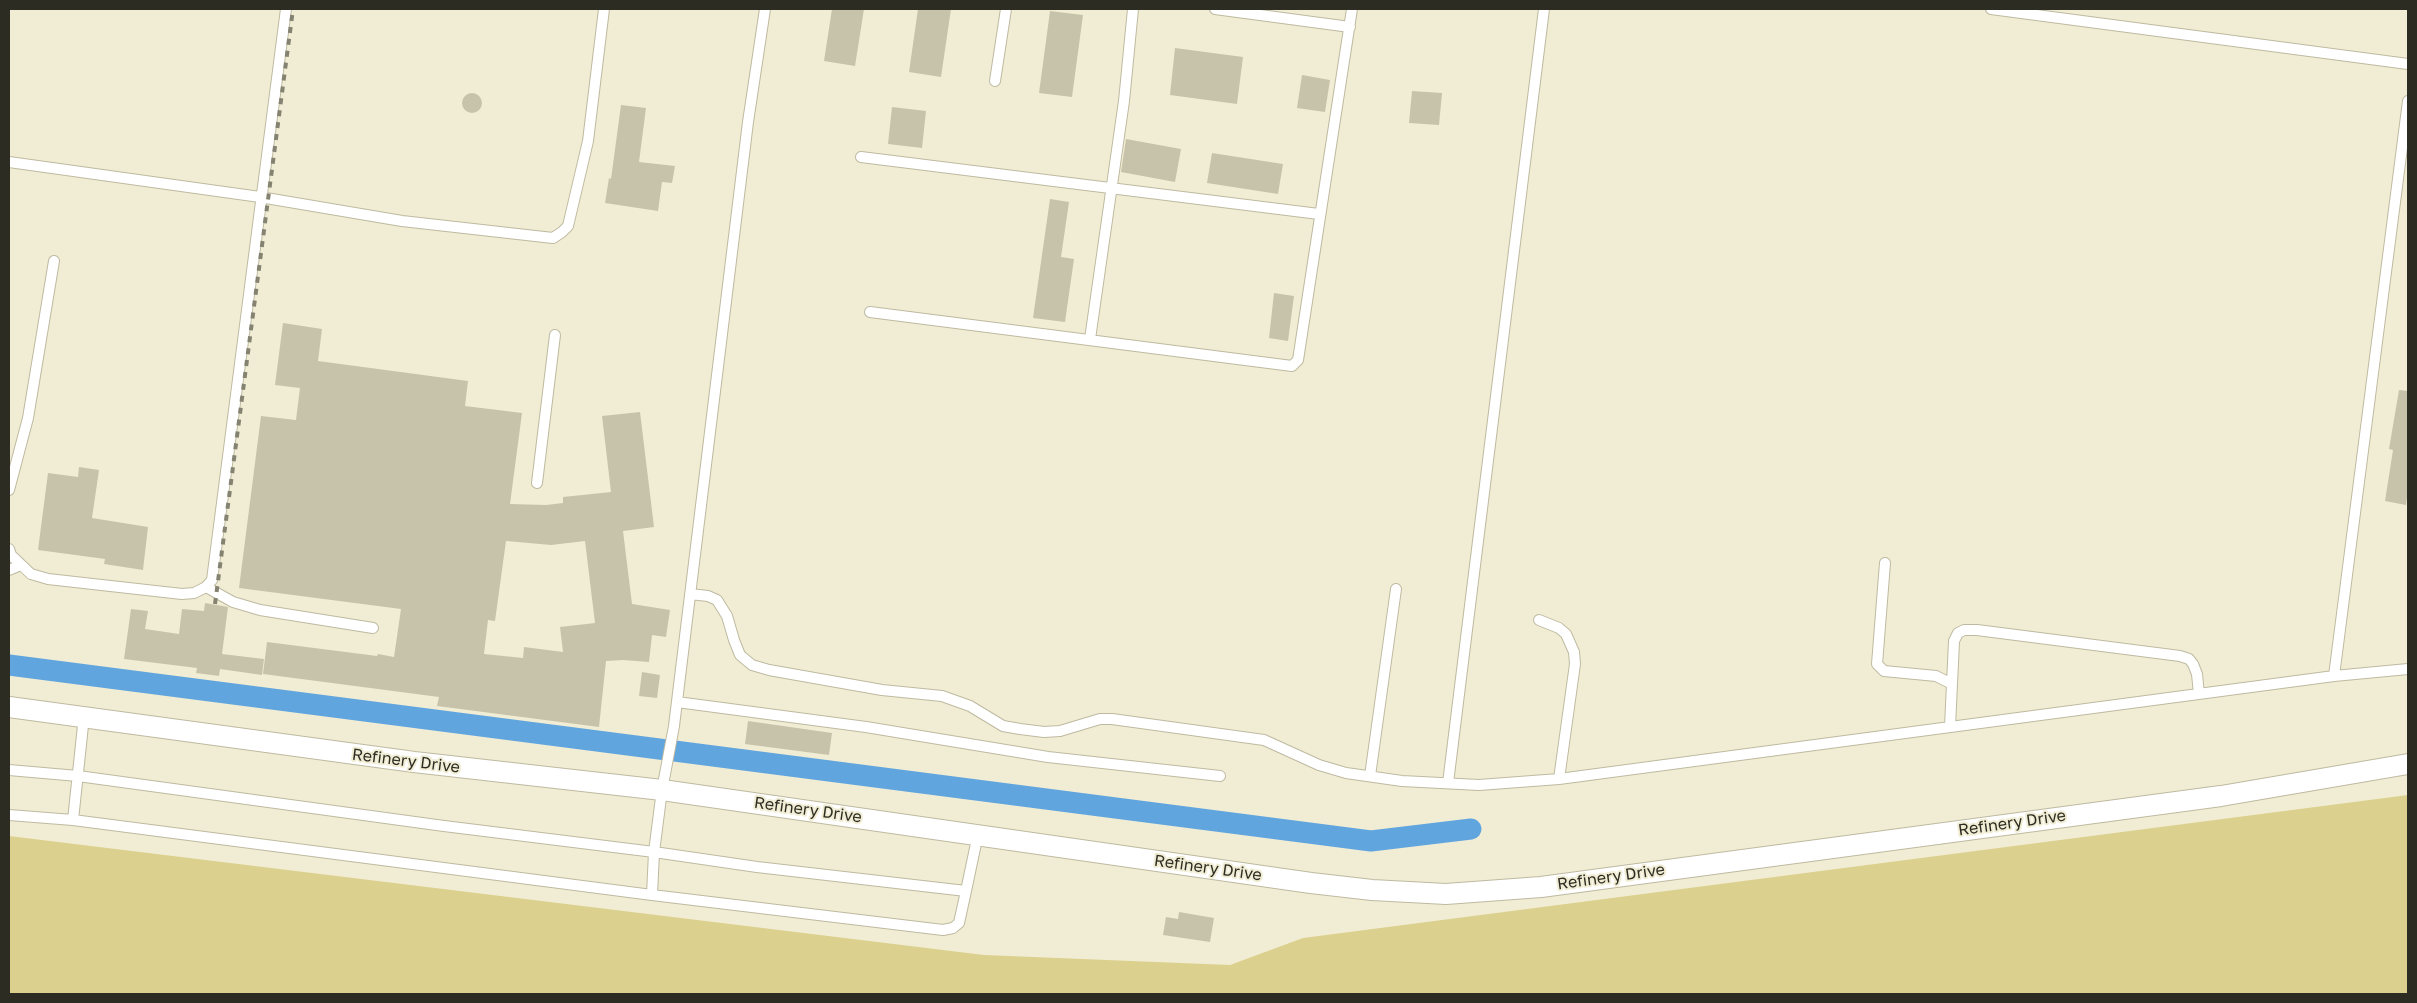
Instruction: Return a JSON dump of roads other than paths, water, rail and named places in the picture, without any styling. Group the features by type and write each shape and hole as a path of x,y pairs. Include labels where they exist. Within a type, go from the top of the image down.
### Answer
{"street":[{"name":"Refinery Drive","path":"9,707 414,762 663,782 978,834 1312,883 1372,890 1446,894 1541,887 2221,796 2408,764"}],"lane":[{"path":"9,549 20,565 31,574 67,581 182,594 194,593 206,587 212,580 251,290 260,197 286,9"},
{"path":"9,162 260,197 402,222 553,238 568,226 588,141 604,9"},
{"path":"652,895 654,852 663,782 674,726 744,151 765,9"},
{"path":"995,81 1006,9"},
{"path":"1090,339 1124,100 1133,9"},
{"path":"1215,9 1350,28"},
{"path":"870,312 1292,366 1298,360 1352,9"},
{"path":"1448,783 1544,9"},
{"path":"1991,9 2408,64"},
{"path":"2334,676 2408,101"},
{"path":"861,156 1319,214"},
{"path":"9,490 28,418 54,261"},
{"path":"537,483 555,335"},
{"path":"1885,563 1877,664 1884,671 1936,676 1952,684"},
{"path":"9,570 20,565"},
{"path":"206,587 233,602 260,610 373,628"},
{"path":"1370,776 1396,589"},
{"path":"690,594 708,596 717,600 727,616 740,655 752,665 769,670 882,690 942,696 970,706 1003,726 1044,732 1060,730 1100,719 1112,719 1264,740 1319,765 1346,773 1480,785 1559,779 2334,676 2408,669"},
{"path":"1538,620 1559,628 1566,634 1574,652 1575,664 1559,779"},
{"path":"1950,727 1955,636 1964,630 1977,630 2180,656 2189,659 2193,664 2197,674 2199,694"},
{"path":"677,702 866,727 1048,757 1220,776"},
{"path":"73,820 84,716"},
{"path":"9,770 78,776 757,867 966,891"},
{"path":"9,815 73,820 652,895 943,930 953,928 960,923 978,834"}],"waterway":[{"path":"9,665 1371,841 1471,829"}],"railway":[{"path":"215,604 293,9"}]}
